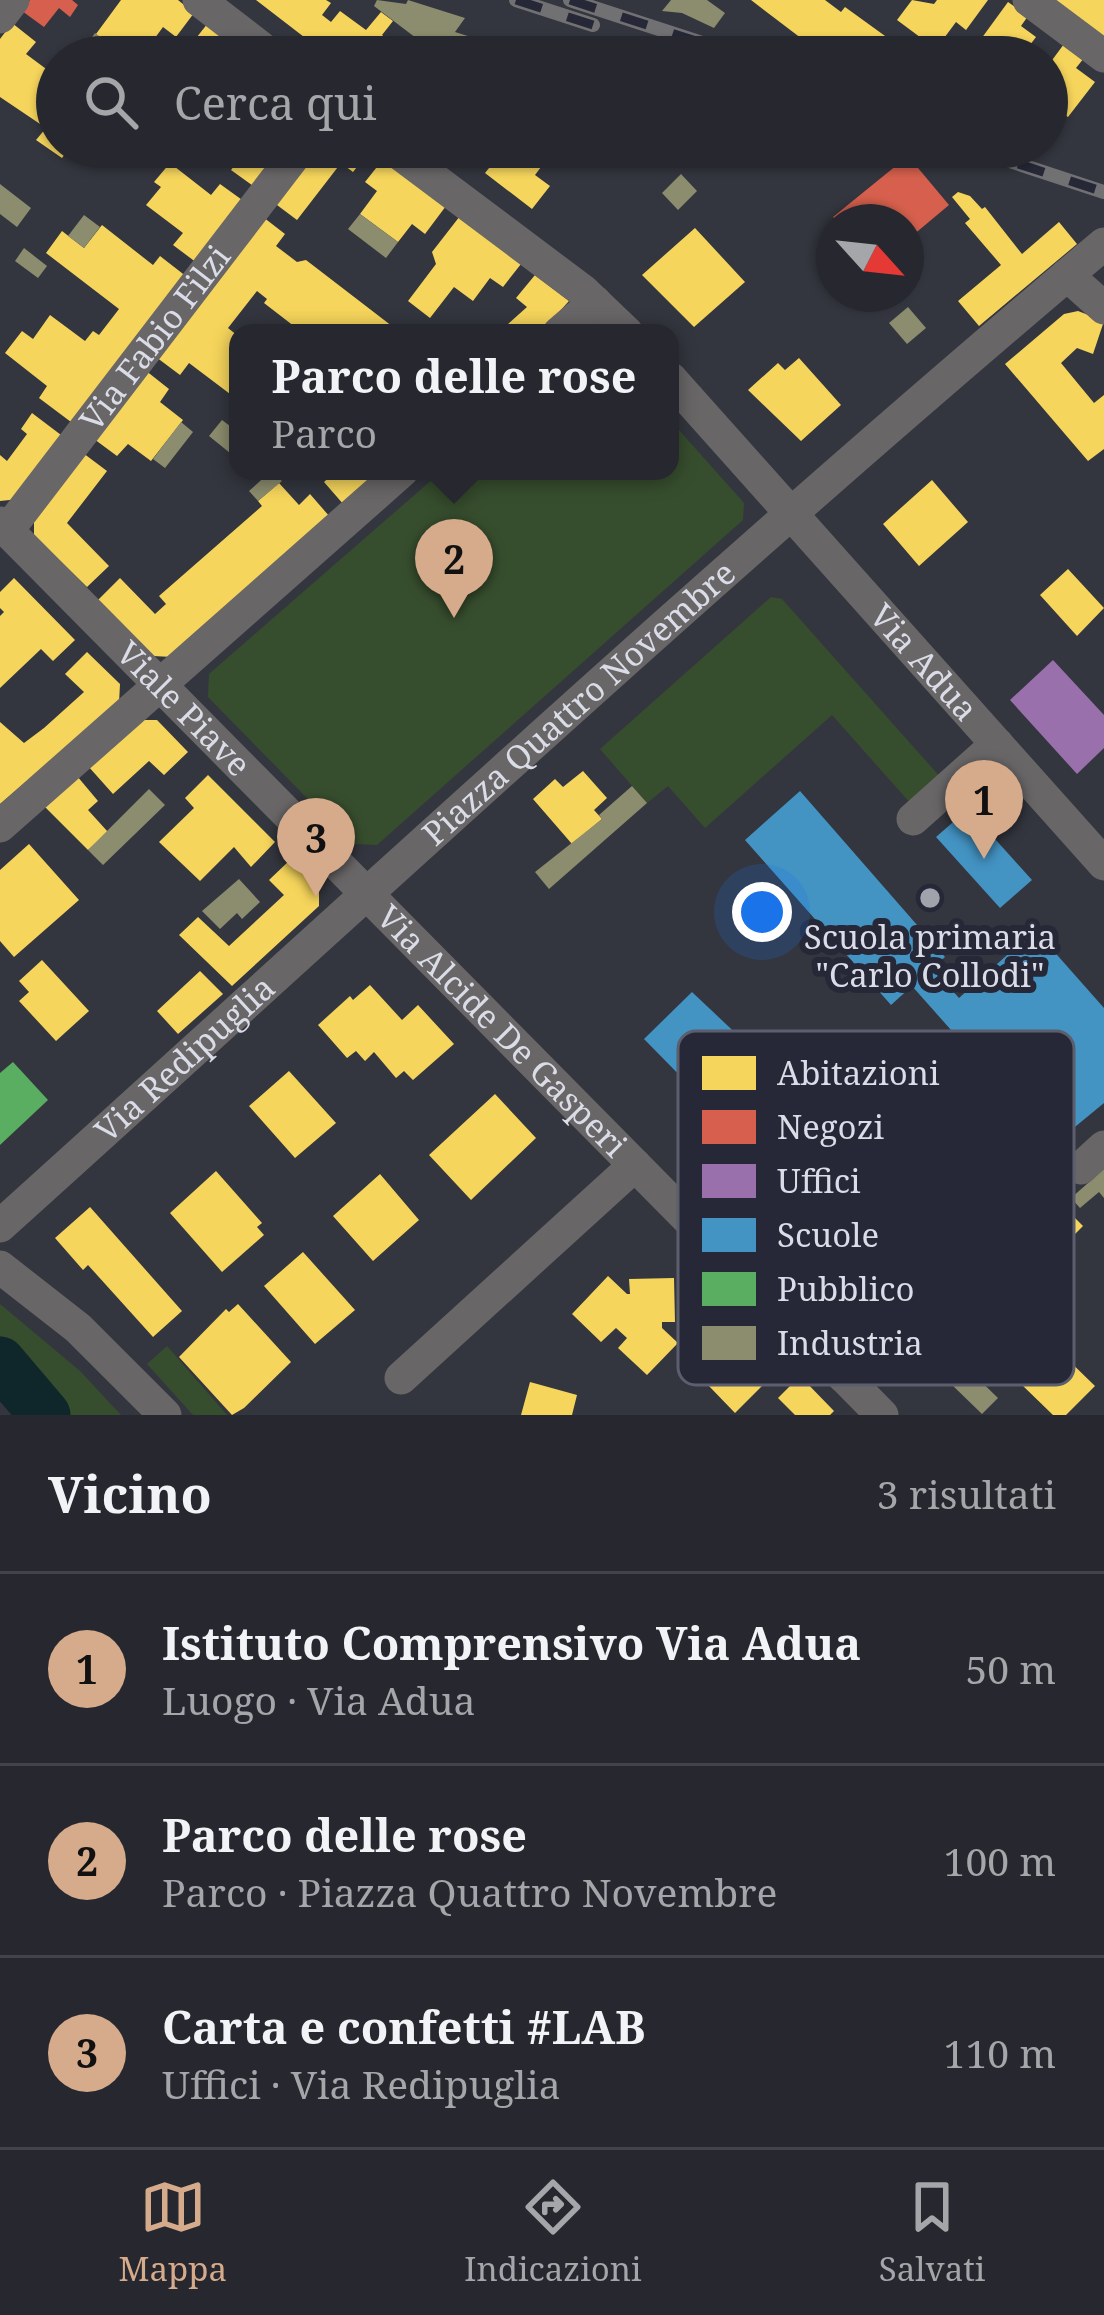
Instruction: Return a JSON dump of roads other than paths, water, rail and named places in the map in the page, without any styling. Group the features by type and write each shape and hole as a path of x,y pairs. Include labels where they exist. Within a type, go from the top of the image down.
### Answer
{"street":[{"path":"0,17 13,0"},
{"path":"200,0 246,36"},
{"path":"1029,0 1104,56"},
{"name":"Via Fabio Filzi","path":"4,527 286,168"},
{"path":"420,168 618,324"},
{"name":"Piazza Quattro Novembre","path":"368,895 791,513 1104,244"},
{"path":"1067,275 1104,308"},
{"path":"569,324 595,302"},
{"name":"Via Adua","path":"679,388 1104,864"},
{"path":"0,826 392,480"},
{"name":"Viale Piave","path":"4,527 368,895"},
{"path":"913,819 998,744"},
{"name":"Via Alcide De Gasperi","path":"368,895 678,1208"},
{"name":"Via Redipuglia","path":"0,1226 368,895"},
{"name":"Via Alcide De Gasperi","path":"401,1378 635,1165"},
{"path":"0,1268 78,1328 165,1415"},
{"name":"Via Alcide De Gasperi","path":"853,1385 882,1415"}],"waterway":[{"path":"0,1362 45,1415"}],"railway":[{"path":"516,0 593,25"},
{"path":"570,0 681,36"},
{"path":"1031,168 1104,192"}],"place":[{"name":"Parco delle rose","path":"454,618"},
{"name":"Istituto Comprensivo Via Adua","path":"984,859"},
{"name":"Carta e confetti #LAB","path":"316,897"},
{"name":"Scuola primaria \"Carlo Collodi\"","path":"930,898"}]}
